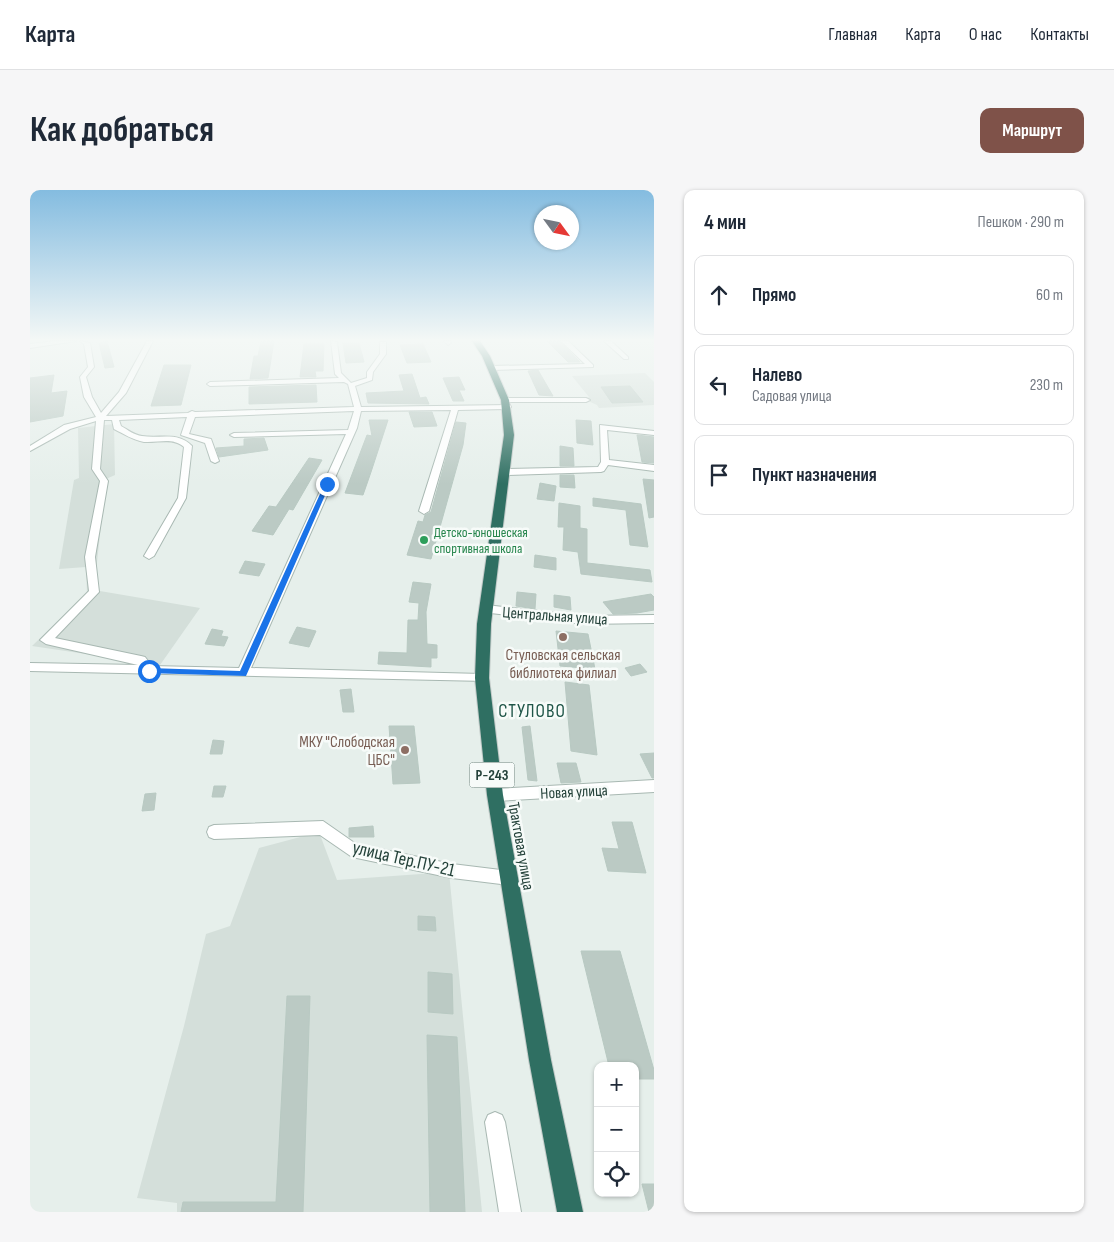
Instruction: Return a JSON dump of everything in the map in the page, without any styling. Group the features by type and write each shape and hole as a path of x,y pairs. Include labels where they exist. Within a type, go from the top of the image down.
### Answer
{"highway":[{"name":"Трактовая улица","path":"500,389 506,403 509,435 506,472 486,609 482,678 494,795 570,1212"}],"street":[{"path":"86,389 88,397 100,418 96,470 104,482 90,557 94,592 46,640 141,660 149,671"},
{"path":"100,418 124,389"},
{"path":"243,674 351,432 358,409 350,389"},
{"path":"30,449 68,427 100,418 358,409 455,408 506,403 586,400"},
{"path":"424,511 455,408"},
{"path":"192,414 185,435 208,441 215,461"},
{"path":"115,417 117,427 139,439 172,438 183,441 188,446 182,498 150,556"},
{"path":"506,472 601,469 605,462 603,427 654,433"},
{"path":"234,435 351,432"},
{"path":"605,462 654,468"},
{"name":"Центральная улица","path":"486,609 583,620 654,619"},
{"path":"30,667 243,674 482,678"},
{"name":"Новая улица","path":"494,795 654,786"},
{"name":"улица Тер.ПУ-21","path":"214,832 323,828 352,850 452,871 509,878"},
{"path":"495,1122 510,1212"}],"shaded area":[{"path":"582,389 654,389 654,405 599,408 588,401 586,398 589,397"},
{"path":"114,424 115,475 106,479 94,590 200,608 160,665 32,646 87,593 86,567 59,569 74,480 79,478 78,428"},
{"path":"319,832 337,880 449,872 482,1212 177,1212 177,1203 137,1198 184,1026 206,934 230,926 259,848"}],"building":[{"path":"30,389 52,389 51,393 67,391 63,416 30,422"},
{"path":"156,389 185,389 181,405 151,406"},
{"path":"249,389 316,389 317,402 249,404"},
{"path":"403,389 417,389 420,398 426,397 429,404 368,403 366,393 404,391"},
{"path":"448,389 464,389 459,390 464,401 453,401"},
{"path":"536,389 549,389 553,396 539,395"},
{"path":"602,389 632,389 643,402 612,403"},
{"path":"409,412 432,412 437,426 414,427"},
{"path":"369,420 388,420 363,495 345,493 367,435 372,436"},
{"path":"576,420 591,421 593,445 577,443"},
{"path":"456,422 466,423 463,445 431,559 407,555 418,521 423,522 425,515 431,512"},
{"path":"637,435 654,437 654,463 642,462"},
{"path":"264,438 268,450 219,457 216,448 244,446 244,439"},
{"path":"560,446 573,448 574,466 560,466"},
{"path":"309,458 322,460 293,510 289,509 273,535 252,531 269,506 276,507"},
{"path":"560,475 574,475 575,488 560,487"},
{"path":"643,479 654,480 654,517 649,518"},
{"path":"540,483 556,486 554,501 537,499"},
{"path":"593,498 641,504 648,547 630,545 626,510 593,506"},
{"path":"559,503 580,506 580,528 587,529 587,563 650,570 652,582 581,574 578,552 563,550 564,527 558,527"},
{"path":"535,555 556,558 556,570 534,567"},
{"path":"245,561 265,564 259,576 239,573"},
{"path":"413,582 431,584 426,612 427,644 437,645 437,658 431,658 431,667 378,664 379,652 407,653 408,620 418,620 419,603 409,602"},
{"path":"517,592 536,594 535,609 516,606"},
{"path":"651,594 654,597 654,610 637,613 613,614 603,602"},
{"path":"554,595 570,597 571,610 554,607"},
{"path":"297,627 316,631 309,647 289,643"},
{"path":"212,629 223,631 221,636 228,637 224,646 205,644"},
{"path":"556,631 588,634 595,669 560,666"},
{"path":"640,664 647,672 631,676 625,668"},
{"path":"565,682 589,685 597,755 571,751"},
{"path":"351,689 354,712 343,712 340,690"},
{"path":"389,726 414,726 420,783 393,784"},
{"path":"530,726 537,781 528,780 522,727"},
{"path":"213,740 224,741 222,754 210,754"},
{"path":"654,753 654,778 652,778 640,754"},
{"path":"557,763 576,763 581,782 561,783"},
{"path":"214,786 226,786 223,797 212,797"},
{"path":"156,793 154,810 142,811 145,794"},
{"path":"612,822 632,822 646,873 608,871 602,848 619,849"},
{"path":"373,826 374,837 349,837 349,828"},
{"path":"418,916 435,917 436,931 418,930"},
{"path":"581,951 620,951 654,1070 654,1079 639,1079 639,1062 608,1062"},
{"path":"428,972 452,974 453,1014 428,1012"},
{"path":"287,996 310,996 303,1212 181,1212 183,1202 276,1202"},
{"path":"427,1035 457,1037 465,1212 430,1212"},
{"path":"642,1184 654,1184 654,1212 649,1212"}],"place":[{"name":"Детско-юношеская спортивная школа","path":"424,540"},
{"name":"Стуловская сельская библиотека филиал","path":"563,637"},
{"name":"МКУ \"Слободская ЦБС\"","path":"405,750"}],"district":[{"name":"СТУЛОВО","path":"532,710"}],"route":[{"path":"149,671 243,674 327,484"}]}
